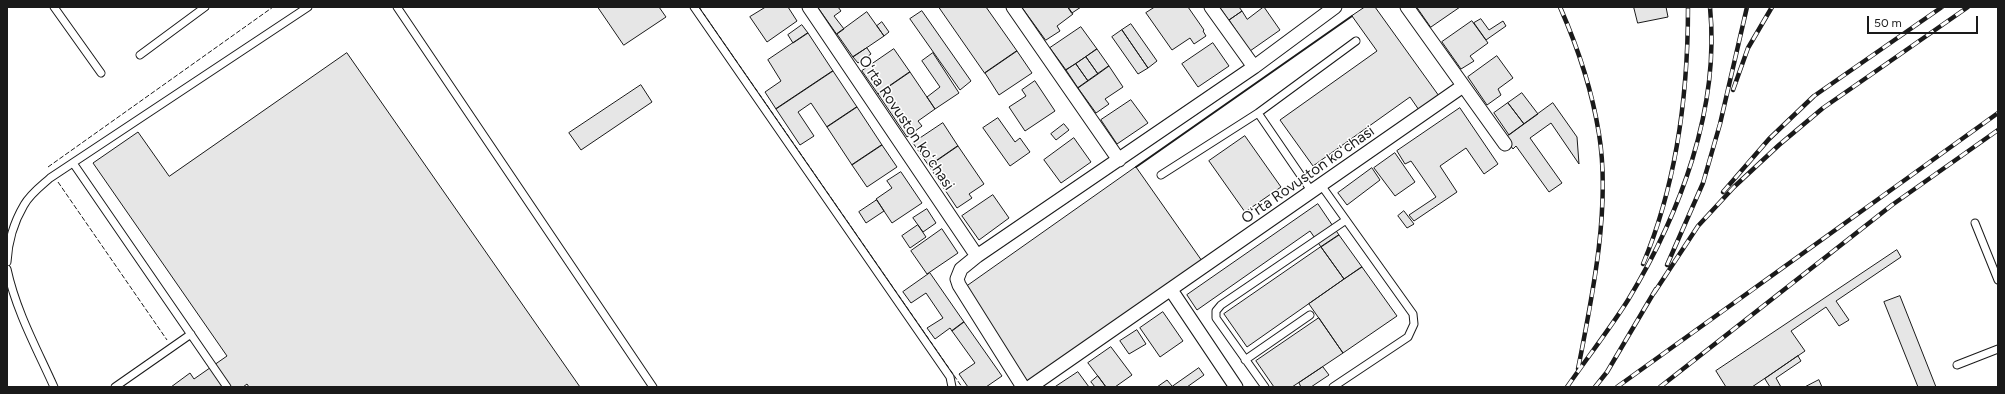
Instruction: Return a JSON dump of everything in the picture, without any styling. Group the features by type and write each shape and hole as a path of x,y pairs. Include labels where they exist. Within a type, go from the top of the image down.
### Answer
{"street":[{"name":"Oʻrta Rovuston koʻchasi","path":"809,7 977,256"},
{"path":"1013,7 1119,160"},
{"path":"1211,7 1254,67"},
{"path":"1023,387 957,279 961,269 977,256 1254,67 1335,7"},
{"path":"1407,7 1506,144"},
{"name":"Oʻrta Rovuston koʻchasi","path":"1030,387 1317,189 1463,86"},
{"path":"1171,290 1236,387"}],"lane":[{"path":"54,7 101,73"},
{"path":"140,55 205,7"},
{"path":"7,262 8,249 12,235 24,204 50,178 308,7"},
{"path":"396,7 653,387"},
{"path":"694,7 950,377 952,387"},
{"path":"1161,175 1258,113 1356,41"},
{"path":"1258,113 1317,189 1346,220 1413,314 1414,324 1408,337 1332,387"},
{"path":"73,163 228,387"},
{"path":"1265,387 1216,318 1216,311 1221,305 1346,220"},
{"path":"1975,223 1998,280"},
{"path":"7,270 20,312 54,387"},
{"path":"1245,360 1310,315"},
{"path":"115,387 191,334"},
{"path":"1957,365 1998,349"}],"building":[{"path":"598,7 659,7 666,17 624,45"},
{"path":"766,7 788,7 797,21 767,42 750,17"},
{"path":"818,7 838,7 841,11 834,16 844,29 837,34"},
{"path":"939,7 986,7 1017,51 985,73"},
{"path":"1022,7 1068,7 1073,14 1057,26 1060,31 1046,40"},
{"path":"1068,7 1081,7 1072,13"},
{"path":"1155,7 1188,7 1204,30 1203,31 1206,36 1194,44 1190,38 1172,50 1146,13"},
{"path":"1220,7 1239,7 1242,11 1229,20"},
{"path":"1264,7 1280,30 1250,51 1229,20 1242,11 1247,19"},
{"path":"1365,7 1375,7 1439,96 1419,110 1410,97 1313,166 1280,120 1377,51 1352,16"},
{"path":"1417,7 1460,7 1431,27"},
{"path":"1634,7 1666,7 1668,17 1638,23"},
{"path":"922,11 971,81 960,90 910,19"},
{"path":"867,12 884,36 853,57 837,34"},
{"path":"1481,19 1489,30 1503,21 1506,26 1486,40 1474,23"},
{"path":"1472,21 1488,43 1470,56 1474,61 1461,69 1442,42"},
{"path":"882,22 889,32 884,36 877,26"},
{"path":"1131,24 1157,61 1148,68 1122,30"},
{"path":"802,25 808,33 793,43 788,35"},
{"path":"1081,27 1097,49 1066,70 1050,48"},
{"path":"1122,30 1148,68 1138,74 1112,37"},
{"path":"808,33 833,71 776,109 765,92 781,81 768,60"},
{"path":"1213,43 1229,66 1198,87 1182,64"},
{"path":"867,48 871,54 858,63 853,57"},
{"path":"894,49 910,72 878,94 862,71"},
{"path":"1097,49 1109,66 1098,74 1086,57"},
{"path":"1017,51 1032,73 999,95 985,73"},
{"path":"347,53 580,387 249,387 247,384 243,387 171,387 190,373 194,379 227,356 93,163 138,132 169,176"},
{"path":"933,53 959,93 935,109 927,97 940,87 922,61"},
{"path":"1497,56 1513,78 1498,89 1501,95 1487,105 1468,77"},
{"path":"1086,57 1098,74 1088,81 1076,64"},
{"path":"1076,64 1088,81 1078,88 1066,70"},
{"path":"1109,66 1123,87 1105,99 1109,104 1096,113 1078,88"},
{"path":"833,71 857,107 827,127 811,103 798,112 814,136 800,145 776,109"},
{"path":"910,72 935,109 918,121 922,126 907,137 878,94"},
{"path":"1035,81 1055,111 1025,131 1009,107 1026,96 1022,90"},
{"path":"641,85 652,102 581,150 569,133"},
{"path":"1522,93 1538,114 1524,124 1508,103"},
{"path":"1131,100 1148,123 1117,144 1101,120"},
{"path":"1508,103 1524,124 1509,135 1494,113"},
{"path":"1553,103 1577,137 1579,164 1551,123 1530,138 1562,183 1549,192 1516,146 1513,149 1505,138"},
{"path":"857,107 882,145 852,165 827,127"},
{"path":"1460,108 1498,164 1484,174 1466,148 1440,166 1457,192 1414,221 1409,215 1436,197 1411,161 1405,164 1397,151"},
{"path":"998,118 1015,142 1020,138 1030,152 1010,166 983,128"},
{"path":"943,123 958,146 929,166 913,143"},
{"path":"1064,124 1069,130 1056,140 1051,134"},
{"path":"1245,136 1281,187 1245,212 1209,161"},
{"path":"1074,138 1091,162 1061,183 1044,160"},
{"path":"882,145 897,167 867,187 852,165"},
{"path":"958,146 984,184 969,194 972,198 957,208 929,166"},
{"path":"1395,153 1415,182 1395,196 1374,168"},
{"path":"1136,167 1202,261 1028,382 963,289"},
{"path":"1372,168 1380,180 1347,205 1338,193"},
{"path":"901,172 922,203 892,223 876,199 892,188 887,181"},
{"path":"993,195 1009,218 979,240 962,216"},
{"path":"877,200 884,211 866,223 859,212"},
{"path":"1318,204 1339,235 1321,247 1310,231 1197,310 1187,295"},
{"path":"927,209 936,223 923,232 913,218"},
{"path":"1404,211 1414,224 1407,228 1398,216"},
{"path":"918,225 926,237 910,248 902,236"},
{"path":"942,229 958,253 927,274 911,251"},
{"path":"1339,235 1362,267 1344,279 1321,247"},
{"path":"1321,247 1344,279 1247,347 1224,314"},
{"path":"1897,250 1901,257 1836,301 1849,320 1839,326 1826,307 1791,331 1805,351 1752,387 1726,387 1716,371"},
{"path":"1362,267 1397,316 1343,353 1309,304"},
{"path":"930,273 964,322 952,331 950,328 935,339 927,328 943,318 926,293 911,303 903,292"},
{"path":"1900,296 1936,387 1918,387 1884,302"},
{"path":"1163,312 1183,341 1160,357 1140,328"},
{"path":"1319,318 1343,353 1292,387 1274,387 1256,361"},
{"path":"964,322 1002,376 986,387 968,387 959,374 975,363 952,331"},
{"path":"1137,330 1146,344 1129,354 1120,341"},
{"path":"1111,347 1132,375 1115,387 1106,387 1088,363"},
{"path":"1798,356 1801,361 1776,378 1781,387 1770,387 1765,379"},
{"path":"1323,367 1329,375 1311,387 1301,387 1299,383"},
{"path":"1199,368 1204,375 1187,387 1157,387 1167,380 1172,386"},
{"path":"1078,372 1089,387 1055,387"},
{"path":"1098,376 1106,387 1095,387 1091,382"},
{"path":"1819,380 1822,387 1805,387"}],"railway":[{"path":"1560,7 1573,38 1588,85 1599,134 1602,162 1603,192 1598,252 1589,313 1578,369"},
{"path":"1643,264 1655,233 1664,202 1678,138 1686,72 1688,7"},
{"path":"1567,387 1628,300 1647,267 1679,196 1692,160 1702,122 1709,84 1711,45 1710,7"},
{"path":"1667,265 1703,183 1720,124 1747,7"},
{"path":"1733,90 1748,48 1772,7"},
{"path":"1723,192 1769,139 1814,96 1942,7"},
{"path":"1654,293 1698,226 1734,187 1779,145 1823,108 1968,7"},
{"path":"1617,387 1998,113"},
{"path":"1660,387 1892,205 1998,130"},
{"path":"1595,387 1607,372 1656,289"}],"fence":[{"path":"48,167 273,7"},
{"path":"699,7 962,387"},
{"path":"58,182 167,340"}],"wall":[{"path":"1136,167 1352,16"}]}
